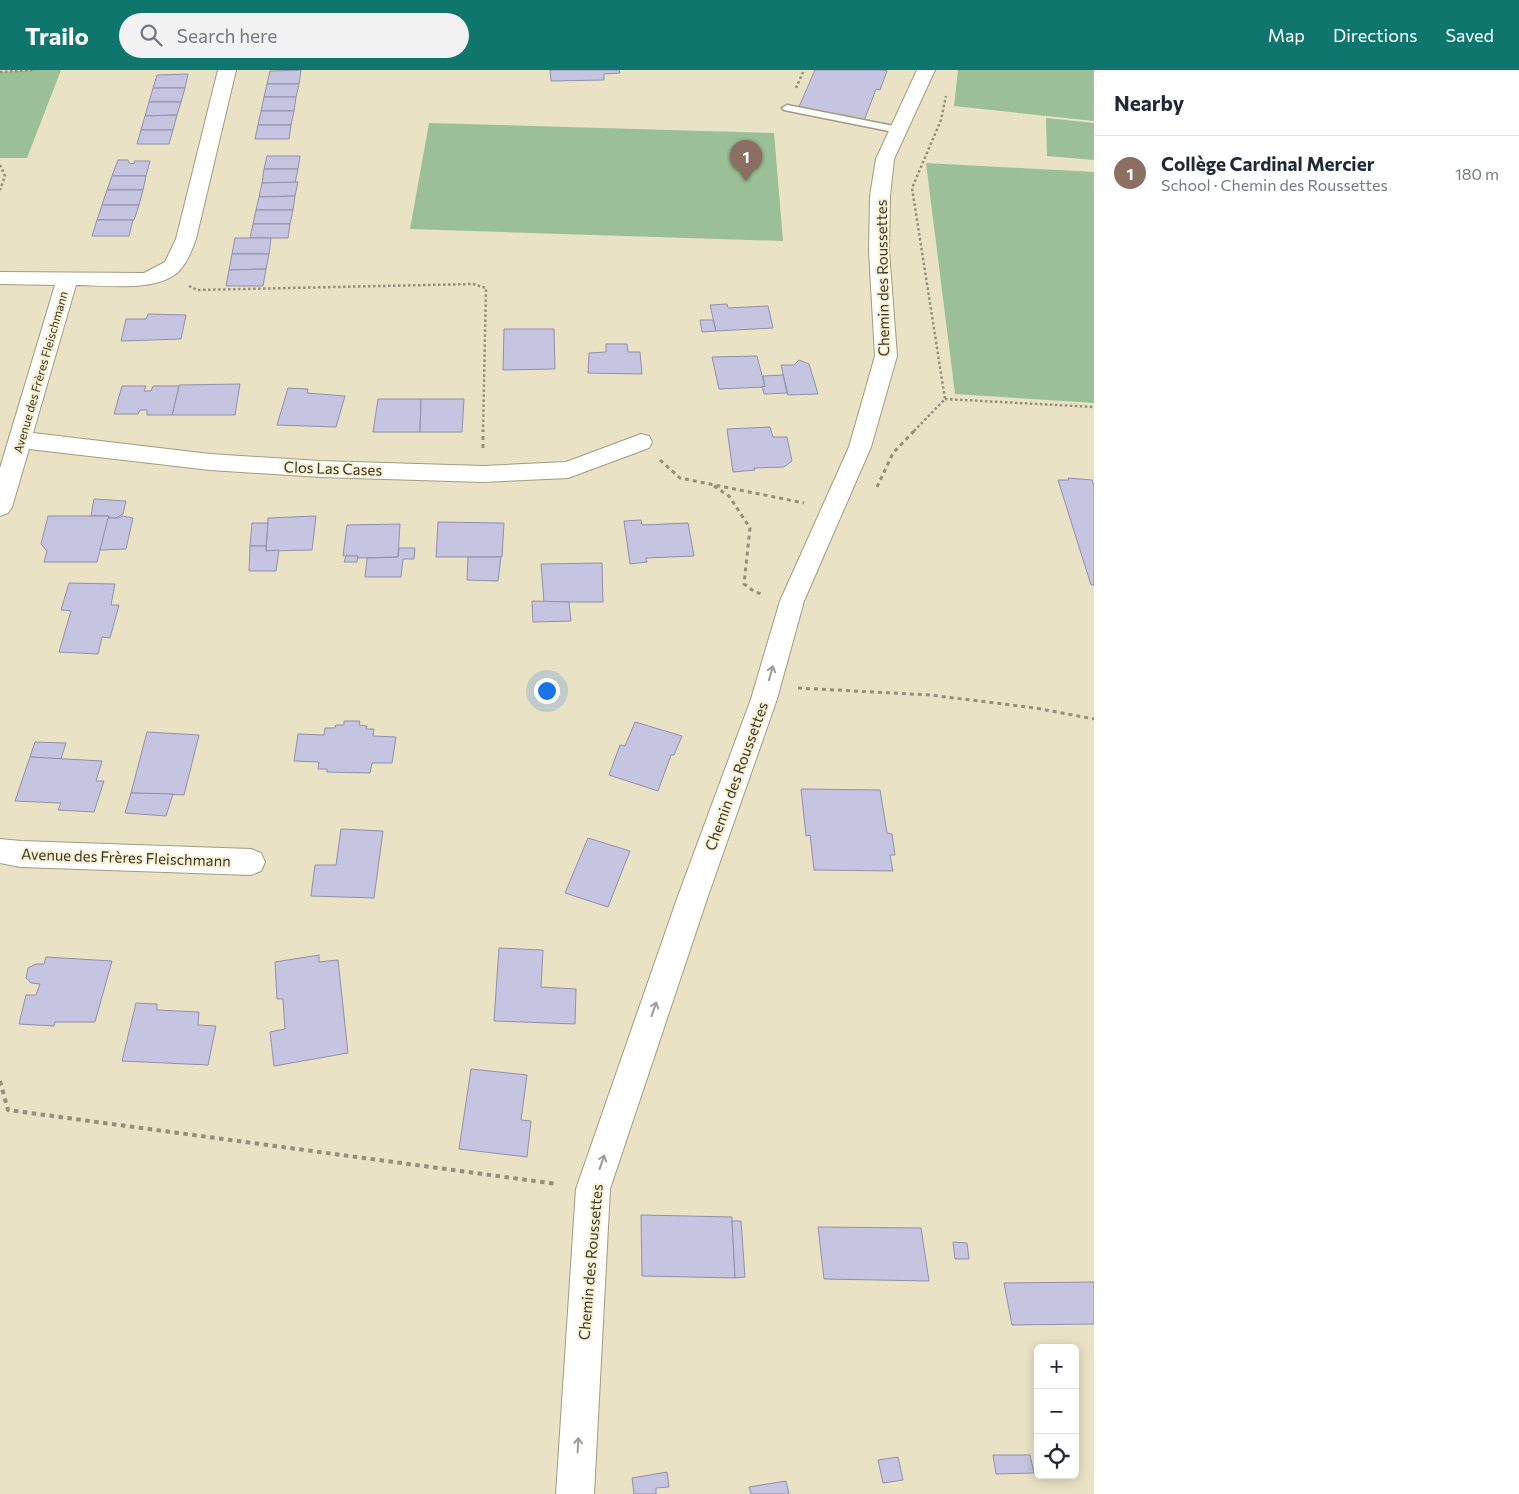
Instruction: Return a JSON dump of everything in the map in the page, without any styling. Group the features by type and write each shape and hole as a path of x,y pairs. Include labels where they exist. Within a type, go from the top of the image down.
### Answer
{"street":[{"path":"164,272 175,265 186,239 227,70"},
{"name":"Chemin des Roussettes","path":"575,1494 593,1189 693,896 764,699 792,601 860,447 886,356 879,251 880,196 885,159 926,70"},
{"name":"Avenue des Frères Fleischmann","path":"0,507 67,279 145,279 164,272"},
{"path":"0,278 67,279"},
{"name":"Clos Las Cases","path":"21,440 210,462 483,474 568,470 641,442"},
{"name":"Avenue des Frères Fleischmann","path":"0,850 21,854 251,862"}],"lane":[{"path":"788,108 898,130"}],"path":[{"path":"0,72 35,70"},
{"path":"0,165 5,176 0,190"},
{"path":"164,272 197,290 473,284 486,288 483,474"},
{"path":"945,399 1094,406"},
{"path":"641,442 680,478 833,509"},
{"path":"711,485 728,496 750,528 744,584 755,592 792,601"},
{"path":"791,687 930,695 1036,708 1094,719"},
{"path":"0,1081 8,1110 593,1189"}],"green space":[{"path":"61,70 27,158 0,158 0,72"},
{"path":"958,70 1094,70 1094,121 954,106"},
{"path":"1046,118 1094,123 1094,160 1047,156"},
{"path":"429,123 774,133 783,241 410,229"},
{"path":"926,163 1094,172 1094,403 955,394"}],"building":[{"path":"301,70 299,84 267,84 270,71"},
{"path":"550,70 619,70 620,73 604,74 604,80 551,81"},
{"path":"815,70 887,71 880,90 876,89 864,121 798,109"},
{"path":"188,74 185,88 153,88 157,75"},
{"path":"267,84 299,84 296,97 264,97"},
{"path":"153,88 185,88 181,102 149,102"},
{"path":"264,97 296,97 294,111 261,111"},
{"path":"149,102 181,102 177,115 145,116"},
{"path":"261,111 294,111 291,125 258,125"},
{"path":"177,115 173,130 141,130 145,116"},
{"path":"258,125 291,125 289,139 255,139"},
{"path":"141,130 173,130 169,144 137,144"},
{"path":"267,156 300,156 298,169 264,169"},
{"path":"118,160 128,160 130,164 135,163 134,161 150,161 146,176 112,176"},
{"path":"264,169 298,169 295,183 262,183"},
{"path":"112,176 146,176 143,190 107,190"},
{"path":"298,182 295,196 259,197 262,183"},
{"path":"107,190 143,190 139,205 102,205"},
{"path":"295,196 293,210 256,210 259,197"},
{"path":"102,205 139,205 134,220 97,220"},
{"path":"256,210 293,210 290,224 253,224"},
{"path":"97,220 133,220 129,236 92,236"},
{"path":"253,224 290,224 288,238 250,238"},
{"path":"235,238 271,238 269,254 232,254"},
{"path":"232,254 269,254 266,269 229,270"},
{"path":"266,269 263,286 226,286 229,270"},
{"path":"727,304 728,308 768,306 773,328 716,331 710,305"},
{"path":"148,314 186,315 181,339 121,341 126,319 146,319"},
{"path":"700,320 713,320 716,331 702,332"},
{"path":"504,329 554,329 555,369 503,370"},
{"path":"606,344 627,344 628,352 640,352 642,374 588,373 589,353 606,352"},
{"path":"757,356 765,387 719,389 712,357"},
{"path":"799,360 809,364 818,394 788,395 781,365 794,365"},
{"path":"783,375 787,393 764,394 762,386 765,387 763,376"},
{"path":"240,384 235,415 172,415 179,385"},
{"path":"122,386 146,386 144,391 151,391 153,386 179,386 172,415 147,415 147,410 140,410 138,414 114,414"},
{"path":"288,388 308,389 307,393 345,396 336,427 277,425"},
{"path":"378,399 421,399 420,432 373,432"},
{"path":"421,399 464,399 462,432 420,432"},
{"path":"770,427 773,437 787,437 792,461 784,467 754,468 755,470 733,472 727,429"},
{"path":"1068,478 1092,480 1094,487 1094,585 1091,585 1058,480 1069,480"},
{"path":"94,499 126,501 123,514 116,518 91,516"},
{"path":"48,516 109,516 97,562 44,562 47,551 41,544"},
{"path":"122,516 133,518 126,549 100,550 108,518 119,518"},
{"path":"316,516 312,550 266,551 268,518"},
{"path":"641,520 642,525 688,523 694,556 646,558 647,562 630,564 624,521"},
{"path":"438,522 504,523 502,557 436,557"},
{"path":"252,523 268,523 266,546 250,546"},
{"path":"400,524 398,557 358,558 358,556 343,556 347,525"},
{"path":"250,546 266,546 266,551 279,550 276,571 249,571"},
{"path":"399,548 415,548 414,559 403,559 401,577 365,577 367,558 398,557"},
{"path":"346,556 358,556 357,562 344,562"},
{"path":"468,557 501,557 498,581 467,580"},
{"path":"602,563 603,602 544,602 541,564"},
{"path":"69,583 115,584 111,605 119,605 110,638 102,637 98,654 59,652 71,611 61,610"},
{"path":"532,601 569,602 571,621 533,622"},
{"path":"344,721 360,721 359,725 367,726 366,729 374,729 373,736 396,737 392,763 372,763 370,773 327,772 327,769 318,769 319,762 294,761 298,734 324,735 325,728 335,728 336,725 344,725"},
{"path":"635,722 682,736 674,755 671,755 658,791 609,775 620,745 625,746"},
{"path":"147,732 199,735 184,795 131,793"},
{"path":"35,742 66,743 61,759 30,757"},
{"path":"30,757 102,761 96,781 104,781 94,812 58,810 61,803 15,801"},
{"path":"801,789 880,790 887,833 892,834 895,855 890,855 893,871 814,870 810,835 806,836"},
{"path":"131,793 173,794 166,816 125,813"},
{"path":"341,829 383,831 374,898 311,896 315,865 336,865"},
{"path":"588,838 630,851 608,907 565,893"},
{"path":"499,948 543,950 541,987 576,989 575,1024 494,1021"},
{"path":"319,955 319,962 338,960 348,1053 274,1066 270,1032 285,1029 283,999 277,999 275,962"},
{"path":"46,957 112,961 95,1022 55,1022 54,1026 19,1024 26,995 36,995 40,984 31,983 26,978 28,968 36,964 44,964"},
{"path":"136,1003 157,1004 157,1010 199,1012 198,1025 216,1026 208,1065 122,1061"},
{"path":"471,1069 527,1075 521,1120 531,1121 527,1157 459,1149"},
{"path":"641,1215 732,1217 735,1278 642,1276"},
{"path":"732,1221 741,1221 745,1277 735,1278"},
{"path":"818,1227 921,1228 929,1281 824,1279"},
{"path":"953,1242 967,1243 969,1259 955,1259"},
{"path":"1094,1282 1094,1324 1012,1325 1004,1283"},
{"path":"993,1455 1030,1455 1034,1473 996,1474"},
{"path":"898,1457 903,1480 883,1483 878,1460"},
{"path":"667,1472 669,1487 656,1488 656,1494 634,1494 632,1478"},
{"path":"786,1481 789,1494 751,1494 749,1487"}],"place":[{"name":"Collège Cardinal Mercier","path":"746,181"}]}
